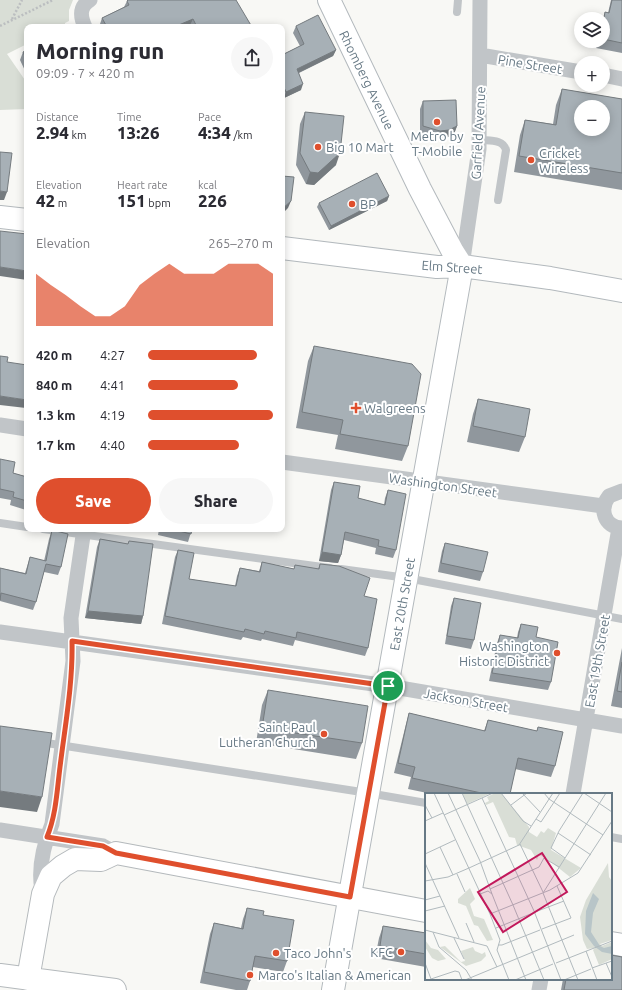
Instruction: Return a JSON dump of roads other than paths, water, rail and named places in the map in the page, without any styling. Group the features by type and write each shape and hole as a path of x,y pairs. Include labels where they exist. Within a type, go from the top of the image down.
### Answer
{"main road":[{"name":"Rhomberg Avenue","path":"329,0 420,189 452,252 462,266"},
{"path":"0,217 24,220"},
{"name":"Elm Street","path":"285,248 437,267 462,266 550,278 622,291"},
{"name":"East 20th Street","path":"333,990 462,266"},
{"path":"28,979 43,894 51,876 63,866 75,859 101,860 116,853 425,911"},
{"path":"612,944 622,946"},
{"path":"0,975 116,990"}],"street":[{"name":"Garfield Avenue","path":"462,266 477,170 480,140 480,0"},
{"path":"84,24 80,16 85,5"},
{"name":"Pine Street","path":"480,55 574,71"},
{"path":"610,77 622,79"},
{"path":"0,425 24,429"},
{"name":"Washington Street","path":"285,462 424,483 604,506"},
{"path":"621,528 609,523 605,518 604,506 609,496 622,491"},
{"name":"East 19th Street","path":"573,793 621,528"},
{"path":"43,894 40,881 47,837 52,824 63,745 73,661 71,618 83,532"},
{"name":"Jackson Street","path":"0,632 388,686 622,726"},
{"path":"0,830 103,846 116,853"},
{"path":"539,990 541,980"}],"lane":[{"path":"457,12 458,0"},
{"path":"480,140 498,142 505,146 506,150 498,200"},
{"path":"0,523 24,527"},
{"path":"83,532 407,578 622,619"},
{"path":"31,741 425,803"},
{"path":"612,837 622,839"}],"place":[{"name":"Metro by T-Mobile","path":"437,122"},
{"name":"Big 10 Mart","path":"318,147"},
{"name":"Cricket Wireless","path":"531,160"},
{"name":"BP","path":"352,204"},
{"name":"Walgreens","path":"356,408"},
{"name":"Washington Historic District","path":"557,653"},
{"name":"Saint Paul Lutheran Church","path":"324,734"},
{"name":"KFC","path":"401,952"},
{"name":"Taco John's","path":"276,953"},
{"name":"Marco's Italian & American","path":"250,975"}]}
